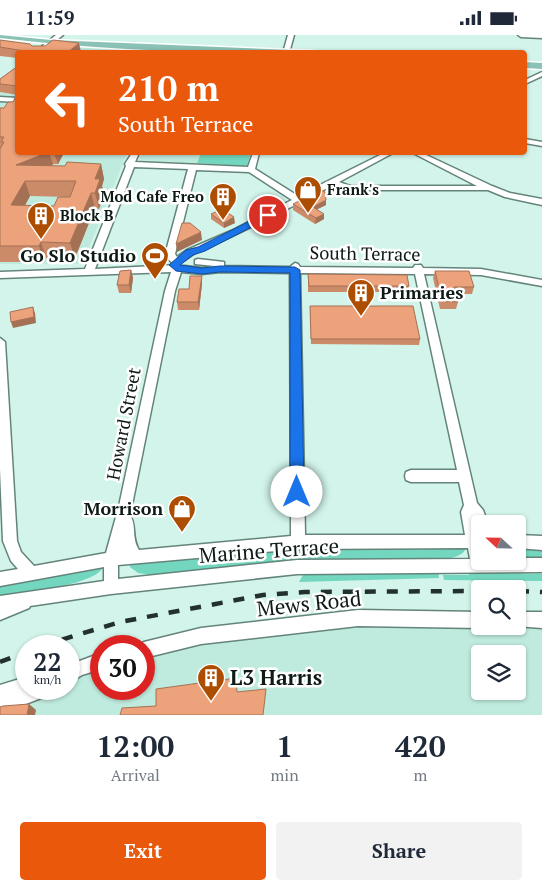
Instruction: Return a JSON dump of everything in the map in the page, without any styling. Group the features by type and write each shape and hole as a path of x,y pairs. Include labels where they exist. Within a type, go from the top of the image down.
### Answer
{"main road":[{"path":"0,37 50,43 221,50"},
{"path":"527,64 542,70"}],"street":[{"path":"41,50 60,35"},
{"path":"287,50 291,35"},
{"path":"521,35 542,36"},
{"path":"527,81 542,70"},
{"path":"0,99 15,100"},
{"path":"527,141 542,144"},
{"path":"90,270 134,155"},
{"path":"251,170 255,155"},
{"path":"178,265 196,249 202,249 385,155"},
{"path":"421,155 489,188 508,195 542,202"},
{"path":"129,164 251,170 298,200"},
{"path":"193,167 170,255 178,265 193,267 202,249"},
{"path":"334,181 344,187 489,188"},
{"name":"South Terrace","path":"197,261 295,268"},
{"name":"South Terrace","path":"0,271 165,270 178,265 419,269 491,272 542,281"},
{"name":"Howard Street","path":"111,587 111,559 126,506 170,291 178,265"},
{"path":"295,268 298,542"},
{"path":"419,269 465,476 472,505 478,515"},
{"name":"South Terrace","path":"0,275 90,270"},
{"path":"0,341 10,541 16,556 31,574"},
{"path":"411,476 465,476"},
{"path":"471,522 468,512 472,505"},
{"path":"126,506 127,543 135,556"},
{"name":"Marine Terrace","path":"0,579 135,556 298,542 471,540"},
{"path":"526,542 542,543"},
{"name":"Marine Terrace","path":"0,603 111,587 297,567 471,564"},
{"name":"Marine Terrace","path":"526,565 542,565"},
{"path":"0,612 37,597"},
{"name":"Mews Road","path":"155,647 201,636 358,619 471,620"},
{"path":"526,620 542,620"},
{"path":"0,693 15,688"},
{"path":"0,706 15,700"}],"shaded area":[{"path":"59,47 144,50 52,50"},
{"path":"15,74 15,155 126,155 84,260 77,264 0,264 0,85"},
{"path":"141,155 250,155 247,165 244,166 141,160 139,158"},
{"path":"437,610 471,611 471,635 526,635 526,612 542,612 542,715 0,715 31,700 80,700 80,676 90,672 90,700 155,700 155,656 316,615"}],"green space":[{"path":"200,155 250,155 247,165 244,166 197,163"},
{"path":"292,547 464,548 465,550 461,554 444,559 365,559 304,562 152,575 138,573 130,567 130,563"},
{"path":"526,547 542,547 542,560 526,560"},
{"path":"104,566 98,573 87,579 57,587 0,596 0,582"},
{"path":"438,570 439,578 299,582 303,575 435,572"},
{"path":"469,573 542,574 542,581 444,580 443,575 469,575"}],"building":[{"path":"0,40 30,44 32,46 45,46 53,40 79,43 71,50 18,50 0,47"},
{"path":"15,68 15,86 0,84 0,79"},
{"path":"15,98 15,155 41,155 16,165 65,166 67,162 101,164 95,179 100,179 95,193 91,193 70,243 41,242 39,246 0,246 0,149 4,142 1,142 4,137 0,137 0,108 4,108 8,102 13,102","holes":["25,181 76,181 70,197 58,197 54,206 11,205"]},
{"path":"321,190 325,192 326,200 313,207 324,214 316,218 293,204"},
{"path":"222,209 234,217 224,223 211,214"},
{"path":"272,216 281,222 267,229 258,223"},
{"path":"182,223 190,223 201,232 176,244"},
{"path":"131,270 129,285 117,285 120,271"},
{"path":"435,271 469,271 474,287 454,287 458,302 442,301"},
{"path":"308,274 407,275 409,286 309,286"},
{"path":"190,276 202,276 198,302 177,302 179,289 189,289"},
{"path":"310,306 413,306 420,339 311,339"},
{"path":"33,307 34,317 11,322 10,312"},
{"name":"L3 Harris","path":"236,678 237,692 266,689 263,715 120,715 122,708 156,706 156,689"},
{"path":"29,704 27,715 0,715 0,707"}],"railway":[{"path":"77,635 120,622 263,595 305,592 471,591"},
{"path":"526,591 542,592"},
{"path":"0,662 15,656"}],"place":[{"name":"Frank's","path":"308,214"},
{"name":"Mod Cafe Freo","path":"223,221"},
{"name":"Block B","path":"41,240"},
{"name":"Go Slo Studio","path":"155,280"},
{"name":"Primaries","path":"361,317"},
{"name":"Morrison","path":"182,533"},
{"name":"L3 Harris","path":"211,702"}],"route":[{"path":"268,215 202,249 196,249 176,261 174,265 179,269 202,271 220,269 295,270 297,492"}]}
